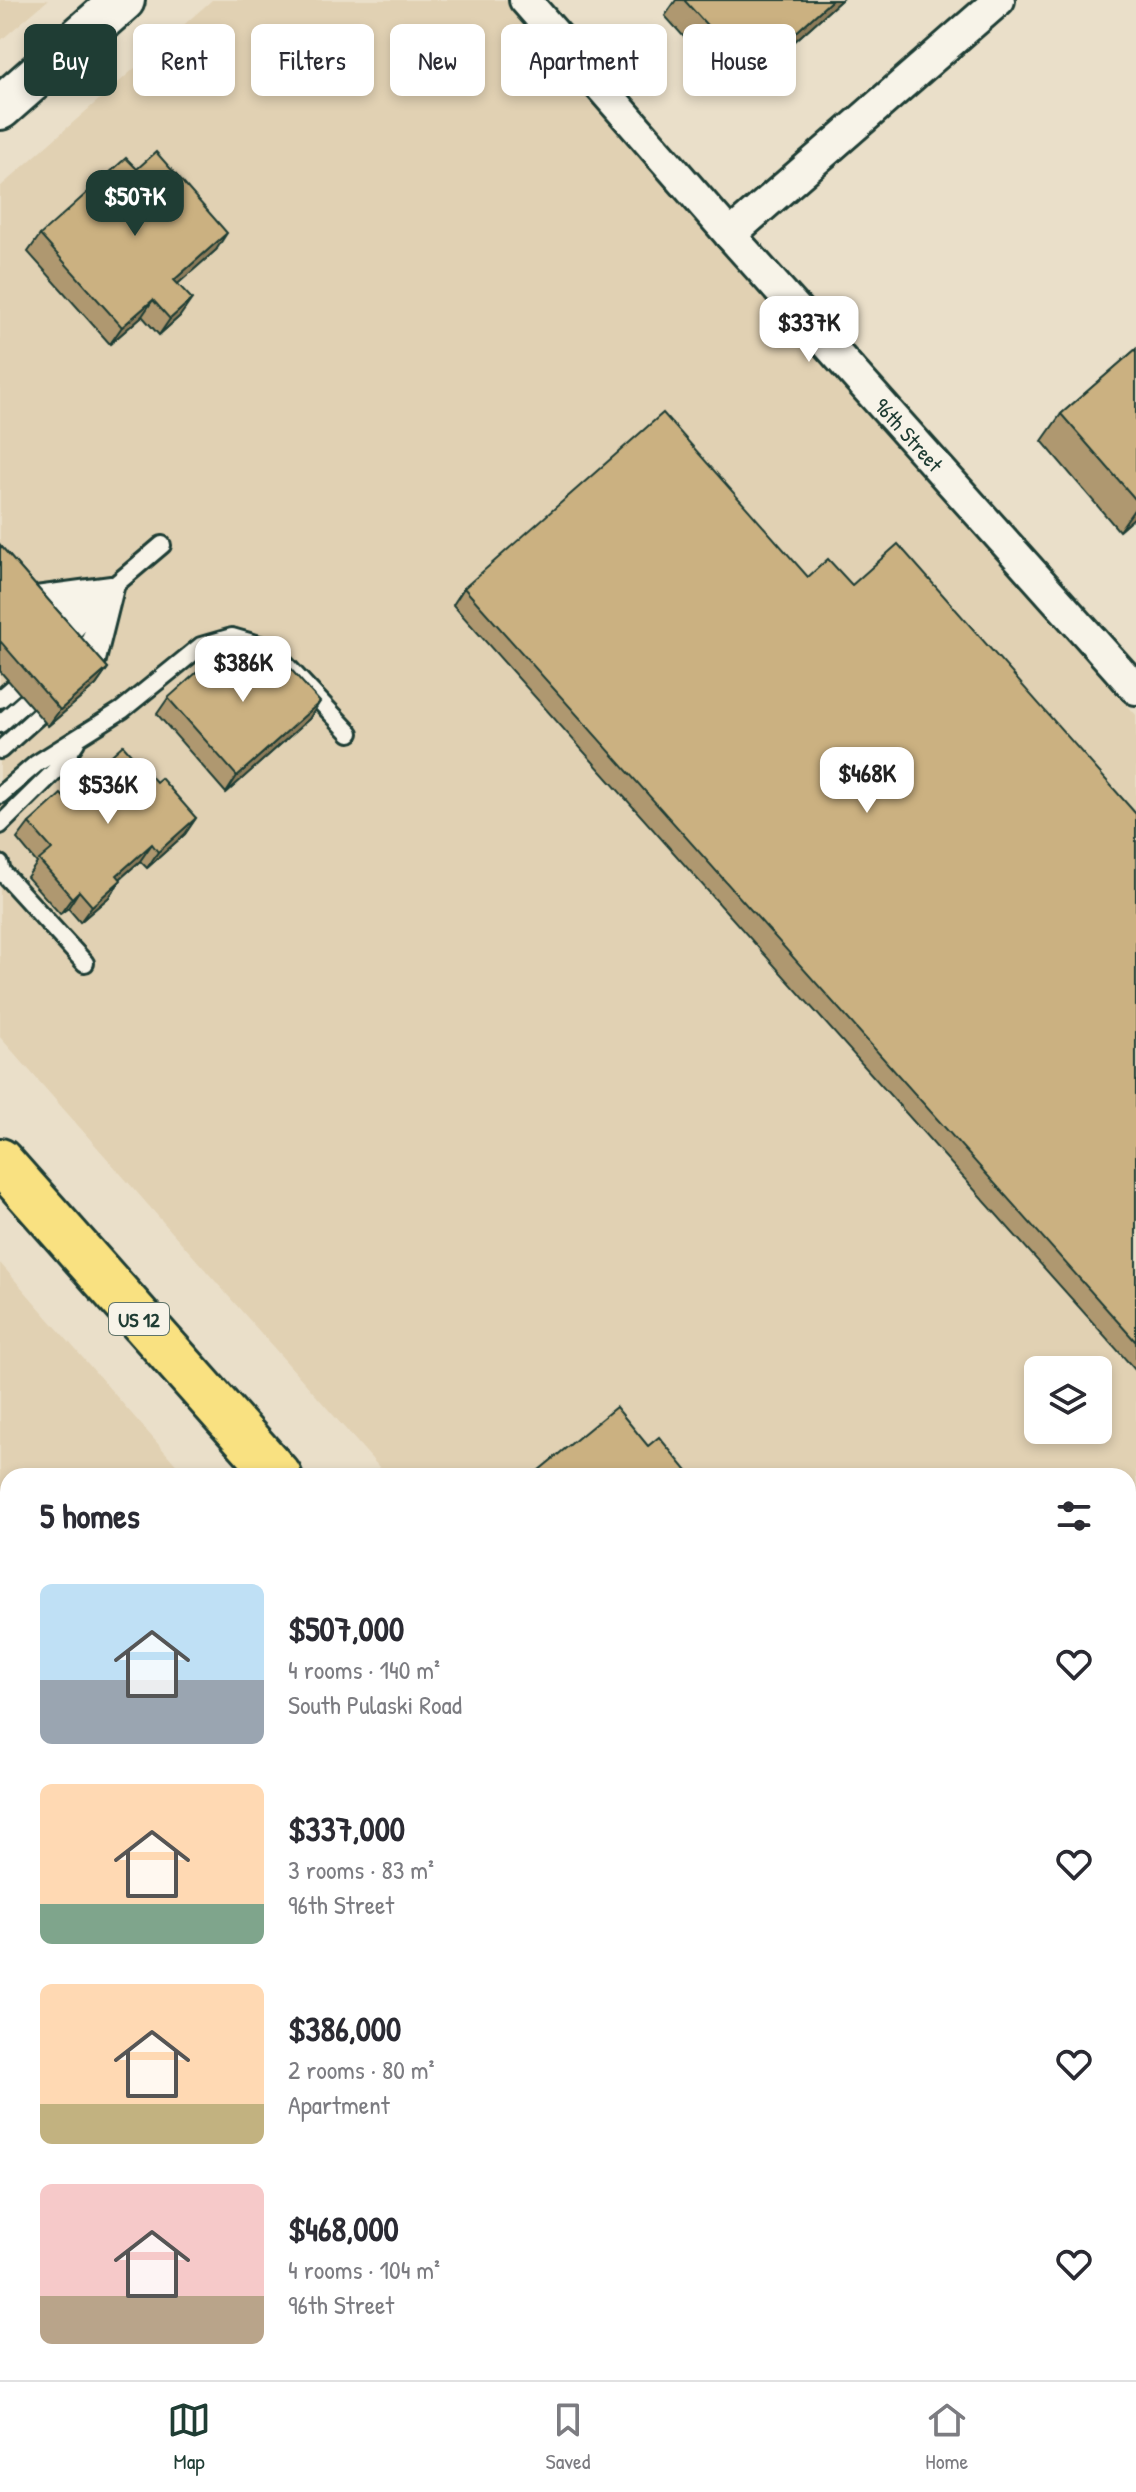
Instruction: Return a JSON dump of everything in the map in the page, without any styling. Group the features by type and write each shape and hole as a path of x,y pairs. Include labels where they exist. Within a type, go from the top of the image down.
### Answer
{"main road":[{"path":"0,108 123,0"},
{"name":"US 12","path":"0,1161 272,1468"}],"street":[{"name":"96th Street","path":"525,0 730,235 1130,670"},
{"path":"730,235 999,0"}],"lane":[{"path":"49,631 116,584 162,545"},
{"path":"25,604 36,595 116,584"},
{"path":"37,618 47,609 116,584"},
{"path":"61,645 116,584"},
{"path":"74,659 84,651 116,584"},
{"path":"86,673 96,664 116,584"},
{"path":"0,795 36,764 122,710 201,646 232,637 270,648 350,733"},
{"path":"0,699 14,687"},
{"path":"0,724 26,701"},
{"path":"0,750 38,716"},
{"path":"0,825 59,767 81,734"},
{"path":"0,864 2,872 85,963"}],"shaded area":[{"path":"0,0 48,0 0,41"},
{"path":"212,0 511,0 532,24 501,24 501,96 595,96 1136,715 1136,1468 380,1468 0,1037 0,187 103,96 117,96 117,84 133,70 133,96 235,96 235,24 185,24"},
{"path":"0,1263 179,1468 0,1468"}],"building":[{"path":"684,0 832,0 796,32 796,24 706,24"},
{"path":"156,152 227,233 174,280 192,299 170,319 153,300 122,327 40,235 126,158 137,169"},
{"path":"1136,349 1136,500 1061,414"},
{"path":"663,413 808,577 828,559 852,585 898,544 1136,814 1136,1342 464,588"},
{"path":"0,545 108,668 60,710 0,641"},
{"path":"234,639 256,663 272,648 320,702 237,776 168,698"},
{"path":"123,745 156,782 161,778 196,818 158,852 152,844 117,875 121,880 92,906 79,891 72,898 39,860 52,849 29,823 61,794 67,801 98,775 94,771"},
{"path":"616,1407 648,1446 659,1437 684,1468 542,1468"}]}
